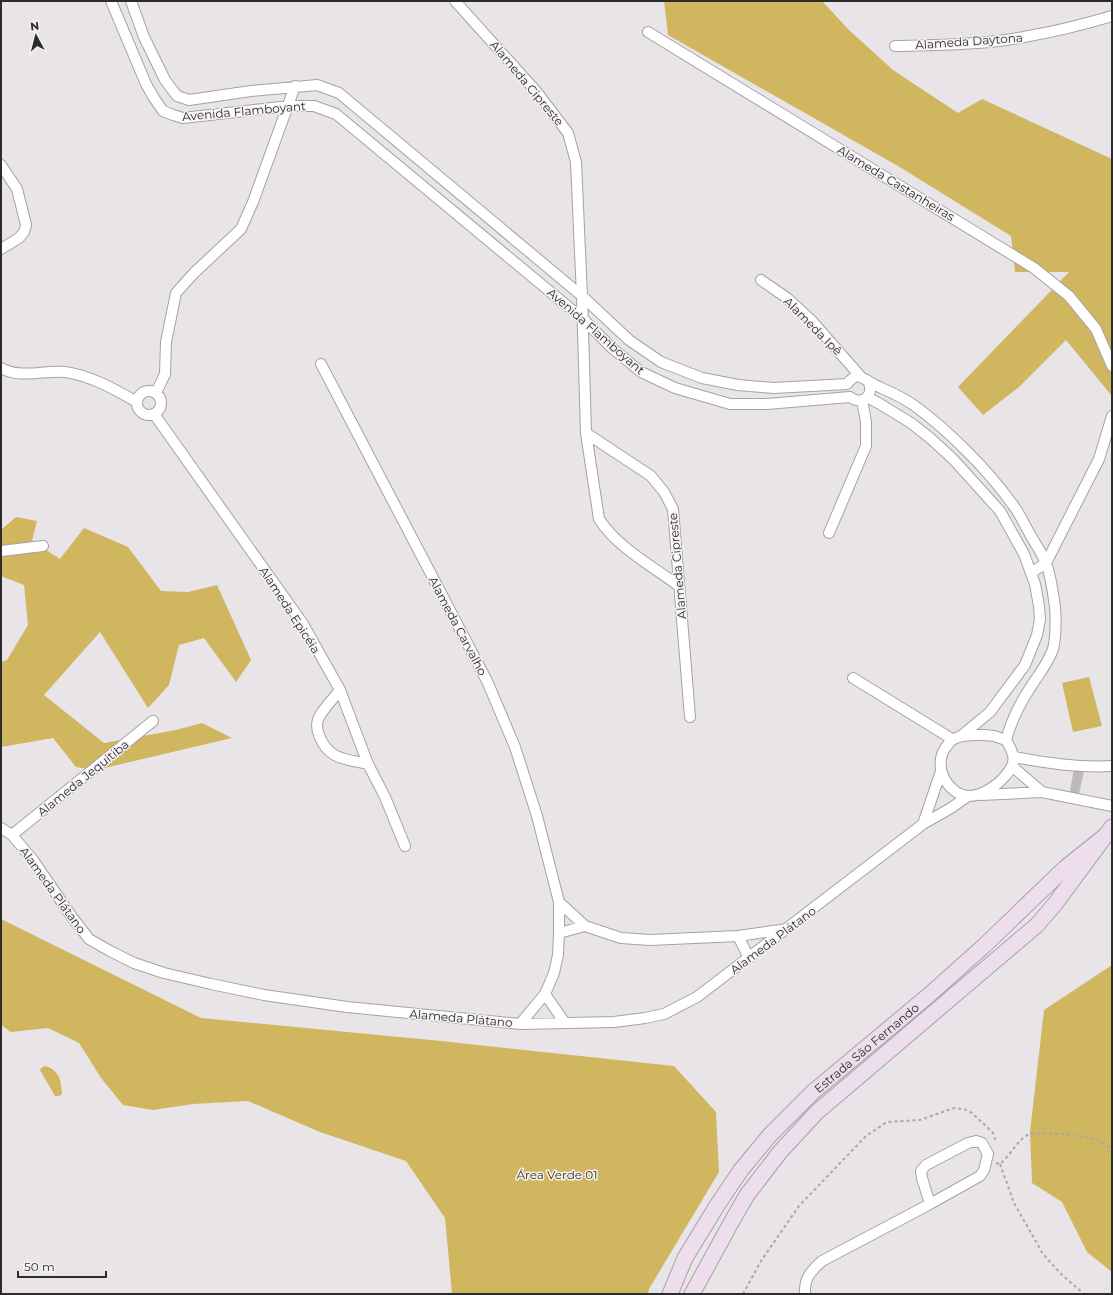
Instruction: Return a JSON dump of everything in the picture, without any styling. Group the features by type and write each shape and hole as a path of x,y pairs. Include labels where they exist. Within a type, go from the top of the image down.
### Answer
{"main road":[{"name":"Estrada São Fernando","path":"670,1294 685,1258 718,1204 741,1170 770,1135 813,1092 929,995 985,945 1065,868 1109,832"},
{"name":"Estrada São Fernando","path":"692,1294 748,1195 780,1152 818,1112 1037,925 1055,904 1109,832"}],"street":[{"name":"Avenida Flamboyant","path":"111,1 146,84 164,111 183,118 288,106 314,106 336,114 583,319 612,348 641,372 675,388 730,404 767,404 850,397 855,400 864,399 911,423 953,459 1000,512 1024,554 1031,573 1039,606 1040,619 1037,635 1024,665 1007,691 990,712 957,737"},
{"name":"Avenida Flamboyant","path":"131,1 144,37 165,80 177,96 189,100 295,86 317,86 339,93 582,296 629,340 661,362 702,378 738,385 774,388 847,384 851,379 856,377 865,380"},
{"name":"Alameda Cipreste","path":"455,1 536,91 568,133 576,162 583,319 586,433 599,519 607,531 618,542 679,586"},
{"name":"Alameda Daytona","path":"895,46 977,43 1028,37 1112,16"},
{"name":"Alameda Castanheiras","path":"648,32 1034,268 1069,296 1096,329 1112,366"},
{"path":"156,393 165,374 166,342 176,293 194,273 241,229 253,202 295,86"},
{"path":"1,166 17,189 26,225 24,232 19,238 1,249"},
{"path":"540,283 551,270"},
{"name":"Alameda Ipê","path":"761,280 787,298 812,321 865,380"},
{"name":"Alameda Carvalho","path":"321,364 487,681 515,746 539,823 559,902 558,955 554,974 545,994 520,1024"},
{"path":"1,368 4,370 27,374 65,372 93,379 137,402"},
{"path":"828,533 866,446 864,399 870,393 871,388 865,380"},
{"path":"865,380 914,405 939,426 979,464 1014,505 1046,563 1052,586 1055,608 1053,647 1047,662 1013,718 1006,740 1013,762 1042,792"},
{"path":"847,384 847,391 850,397"},
{"path":"150,391 156,393 160,398 161,404 159,410 154,414 148,415 142,413 138,408 137,402 139,396 143,392 150,391"},
{"name":"Alameda Epicéia","path":"154,414 303,624 340,690 368,764 385,797 405,846"},
{"path":"1031,573 1046,563 1099,459 1112,416"},
{"name":"Alameda Cipreste","path":"586,433 651,476 664,492 673,509 690,717"},
{"path":"1,552 43,546"},
{"path":"853,678 957,737 984,735 994,736 1006,740"},
{"path":"340,690 318,718 318,732 320,740 325,748 335,756 368,764"},
{"name":"Alameda Jequitiba","path":"12,835 153,721"},
{"path":"923,824 941,771 941,758 943,751 957,737"},
{"path":"1013,762 1092,767 1112,766"},
{"path":"972,795 988,790 1001,781 1013,762"},
{"path":"941,771 946,782 955,790 972,795 1042,792 1112,806"},
{"name":"Alameda Plátano","path":"1,828 12,835 33,860 89,939 134,963 164,973 264,995 347,1007 520,1024 614,1022 664,1014 697,997 923,824 972,795"},
{"path":"559,902 585,926 621,938 650,940 738,936 787,929"},
{"path":"559,933 585,926"},
{"path":"738,936 749,958"},
{"path":"545,994 565,1023"},
{"path":"805,1294 804,1286 810,1272 822,1261 930,1204 980,1176 984,1170 987,1158 982,1143 976,1141 968,1143 926,1165 921,1171 930,1204"}],"path":[{"path":"743,1294 761,1261 799,1206 866,1136 887,1122 920,1120 954,1108 964,1109 972,1113 993,1133 995,1139 987,1158 1000,1164 1014,1203 1043,1254 1061,1274 1084,1294"},
{"path":"1000,1164 1006,1160 1023,1138 1034,1133 1091,1138 1103,1142 1109,1148 1112,1157"}],"green space":[{"path":"664,1 822,1 849,30 893,70 958,113 982,99 1112,159 1112,396 1066,340 1019,387 983,415 958,387 1069,272 1015,272 1011,236 898,166 668,35"},
{"path":"16,517 37,521 32,541 60,559 84,528 128,547 161,591 188,592 217,585 251,660 236,682 204,638 179,645 169,685 148,708 100,632 44,695 104,743 176,730 202,723 232,738 96,770 76,767 53,738 1,747 1,662 7,660 28,625 24,585 1,576 1,530"},
{"path":"1089,677 1102,726 1073,732 1062,683"},
{"name":"Área Verde 01","path":"1,919 201,1018 441,1041 674,1066 716,1112 719,1172 649,1289 648,1294 452,1294 445,1218 406,1161 320,1132 248,1101 193,1104 153,1110 123,1105 101,1078 79,1043 48,1028 11,1032 1,1025"},
{"path":"1112,965 1112,1272 1087,1252 1062,1202 1032,1183 1030,1132 1044,1010"},
{"path":"45,1066 54,1070 59,1077 62,1094 59,1096 55,1096 40,1070"}],"building":[{"path":"1074,769 1084,771 1078,798 1069,796"}]}
